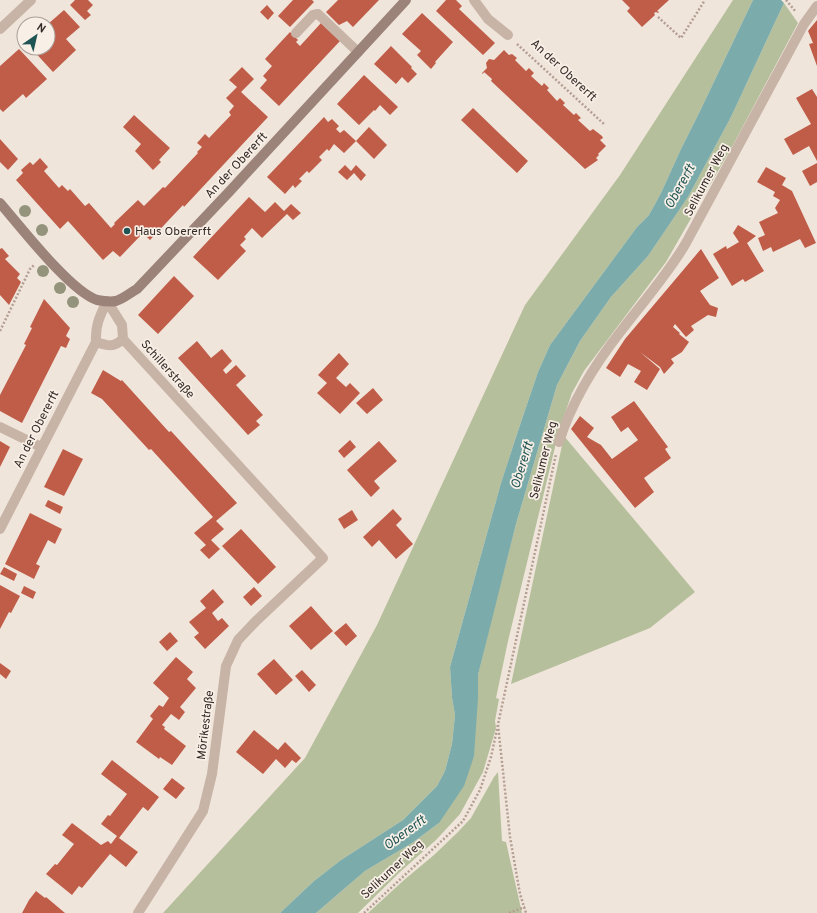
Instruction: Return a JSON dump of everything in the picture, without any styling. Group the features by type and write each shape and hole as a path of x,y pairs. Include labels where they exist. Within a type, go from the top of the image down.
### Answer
{"street":[{"path":"0,29 31,0"},
{"name":"An der Obererft","path":"0,529 96,342 97,321 107,301 115,302 137,289 230,192 406,0"},
{"path":"474,0 488,18 508,35"},
{"name":"Selikumer Weg","path":"559,442 571,409 587,381 620,332 680,254 804,24 817,6"},
{"path":"296,33 313,15 318,14 358,52"},
{"path":"0,203 70,282 98,300 107,301"},
{"name":"Schillerstraße","path":"107,301 122,325 123,340 323,558"},
{"path":"96,342 107,346 117,344 123,340"},
{"path":"0,427 41,447"},
{"name":"Mörikestraße","path":"138,913 202,811 212,774 226,666 238,640 323,558"}],"path":[{"path":"658,17 681,38 705,0"},
{"name":"An der Obererft","path":"508,35 604,124"},
{"path":"0,331 30,269 45,254"},
{"name":"Selikumer Weg","path":"364,913 463,820 480,790 491,758 559,442"},
{"path":"498,722 510,837 520,894 526,913"},
{"path":"509,913 525,907"}],"green space":[{"path":"733,0 753,0 661,193 649,215 637,227 550,345 538,372 501,483 450,667 452,698 455,715 452,744 445,771 437,786 403,820 341,860 314,881 280,913 163,913 305,758 377,625 525,305 620,175"},
{"path":"784,3 798,23 733,145 666,262 584,371 572,393 556,443 508,641 496,698 499,699 495,721 496,728 483,772 460,814 436,840 401,871 358,913 316,913 365,871 412,843 439,823 478,698 478,675 491,621 516,524 557,385 580,341 611,297 648,256 688,197 731,117"},
{"path":"564,436 695,592 650,628 511,684"},
{"path":"498,772 502,841 506,842 522,913 368,913 434,855 471,818"}],"water":[{"name":"Obererft","path":"753,0 781,0 784,3 731,117 688,197 648,256 611,297 580,341 557,385 516,524 478,675 474,756 464,786 439,823 412,843 365,871 316,913 280,913 314,881 341,860 403,820 437,786 445,771 452,744 455,715 452,698 450,667 501,483 538,372 550,345 637,227 649,215 661,193"}],"building":[{"path":"75,0 88,0 93,5 87,11 91,15 85,20 70,5"},
{"path":"293,0 312,0 314,2 290,27 278,16"},
{"path":"338,0 379,0 353,27 347,21 339,25 326,12"},
{"path":"446,0 456,0 462,6 459,9 495,43 483,55 436,11"},
{"path":"622,0 669,0 657,11 659,12 658,13 654,13 655,15 642,27 627,11 630,8"},
{"path":"267,5 274,13 268,20 260,12"},
{"path":"64,10 80,27 66,39 76,50 53,72 38,56 56,56 56,17"},
{"path":"422,13 453,42 435,62 436,63 431,69 417,55 421,51 402,34"},
{"path":"817,20 817,66 809,44 813,43 808,31"},
{"path":"321,23 340,41 279,106 260,88 267,80 263,76 272,66 265,59 290,32 298,40 296,42 300,46"},
{"path":"391,46 417,74 408,83 402,77 396,84 374,64"},
{"path":"504,50 509,55 512,54 517,58 515,60 526,71 529,68 534,73 531,76 542,86 544,83 549,88 547,90 557,101 560,98 565,103 563,105 574,115 576,113 581,118 578,120 590,131 593,129 602,136 603,138 600,140 606,146 598,154 599,155 596,158 598,160 585,169 491,81 492,79 484,72 483,74 482,73 487,68 486,63 489,59 494,60"},
{"path":"16,52 16,56 26,56 47,79 26,98 23,94 3,112 0,109 0,66"},
{"path":"242,67 254,79 241,92 268,117 184,207 183,205 150,240 143,233 120,257 113,251 103,260 68,221 60,229 16,180 23,173 21,170 30,162 33,165 40,158 48,167 44,171 59,188 62,185 68,191 70,189 85,206 89,203 111,228 115,224 114,223 138,200 144,206 163,187 165,188 198,153 197,152 202,147 197,143 205,134 209,138 231,115 229,112 234,106 226,98 237,87 229,80"},
{"path":"364,75 398,107 390,115 380,105 359,125 337,104"},
{"path":"812,89 817,97 817,161 809,146 793,155 784,139 811,124 796,98"},
{"path":"473,108 528,161 517,173 461,120"},
{"path":"134,115 170,148 159,160 161,162 153,170 135,151 141,144 123,127"},
{"path":"324,117 328,122 332,119 339,126 336,129 340,133 344,130 356,141 344,153 334,144 329,151 327,149 319,157 322,160 309,173 307,171 299,179 302,181 295,188 293,185 285,194 267,177"},
{"path":"369,127 387,145 374,159 356,141"},
{"path":"0,139 18,159 8,170 0,162"},
{"path":"817,163 817,182 810,186 802,171"},
{"path":"345,165 351,171 356,165 366,175 361,181 354,173 347,180 338,172"},
{"path":"766,167 786,178 782,185 792,191 816,243 805,248 800,239 773,252 771,247 763,251 758,238 765,235 759,222 778,213 775,208 780,200 773,196 775,192 757,182"},
{"path":"249,197 265,212 275,202 284,211 291,204 301,213 293,220 287,214 262,238 252,228 244,237 246,239 240,245 246,251 218,280 193,257"},
{"path":"738,225 756,236 747,243 764,271 745,282 743,279 732,286 713,254 726,246 727,249 739,242 733,233"},
{"path":"2,248 9,256 5,259 20,274 17,278 21,282 9,305 0,295 0,249"},
{"path":"701,249 719,278 700,291 710,305 718,308 716,317 708,315 691,326 694,330 686,337 675,324 673,327 689,342 682,352 671,359 674,363 664,374 660,367 640,352 660,369 647,390 634,382 641,371 628,364 620,377 606,368 625,339"},
{"path":"174,276 194,296 158,334 138,315"},
{"path":"44,299 70,328 66,336 70,339 66,348 61,346 22,423 0,411 0,395 26,345 24,344 32,328 30,327"},
{"path":"197,341 211,358 222,349 232,361 223,370 226,374 236,365 246,376 236,385 263,415 256,421 260,425 248,435 178,358"},
{"path":"339,353 349,364 336,378 346,387 350,383 360,393 340,414 317,393 327,383 318,375"},
{"path":"103,370 121,381 122,380 237,503 216,521 224,529 211,540 220,549 209,559 200,550 206,545 194,533 213,517 151,449 149,450 102,399 91,393"},
{"path":"373,388 383,400 367,414 356,403"},
{"path":"634,401 668,447 665,449 671,458 644,478 654,492 635,508 571,429 580,416 594,428 587,437 601,445 612,459 638,440 628,427 621,432 611,417"},
{"path":"350,440 356,447 344,458 338,451"},
{"path":"0,441 10,447 0,467"},
{"path":"379,441 397,461 374,481 380,488 371,497 347,470"},
{"path":"63,449 83,459 64,496 44,487"},
{"path":"48,500 63,507 60,514 45,506"},
{"path":"393,509 402,519 396,525 413,544 396,559 379,540 372,547 363,537"},
{"path":"352,510 358,520 344,529 338,519"},
{"path":"30,513 62,529 55,544 48,540 36,564 40,566 34,579 5,564"},
{"path":"241,529 276,567 258,584 222,546"},
{"path":"4,567 17,574 14,581 0,574"},
{"path":"0,585 20,596 0,629"},
{"path":"24,586 36,592 33,599 21,593"},
{"path":"254,587 262,596 251,606 243,597"},
{"path":"213,589 224,602 212,613 218,621 222,618 229,626 205,649 194,637 199,633 189,622 206,608 200,601"},
{"path":"311,606 333,631 311,650 289,626"},
{"path":"346,623 357,636 346,646 334,633"},
{"path":"170,632 178,641 167,651 159,642"},
{"path":"176,657 193,672 187,679 196,688 180,707 185,712 179,720 171,714 162,725 165,727 164,729 186,746 172,765 160,757 159,759 136,742 153,719 150,716 159,705 163,707 169,698 153,683"},
{"path":"274,659 293,680 276,695 257,674"},
{"path":"0,663 11,671 6,679 0,674"},
{"path":"302,670 316,685 309,692 295,676"},
{"path":"254,730 278,750 285,742 301,758 296,763 292,760 285,768 276,759 263,774 236,752"},
{"path":"112,760 159,797 148,811 143,807 119,838 138,852 126,867 110,854 82,888 79,886 72,895 46,874 55,864 57,865 74,844 62,835 72,823 101,845 108,841 111,844 117,836 101,824 108,815 110,816 127,794 101,774"},
{"path":"172,778 185,788 176,799 163,789"},
{"path":"36,891 45,898 46,897 65,913 22,913"}],"place":[{"name":"Haus Obererft","path":"127,231"}]}
